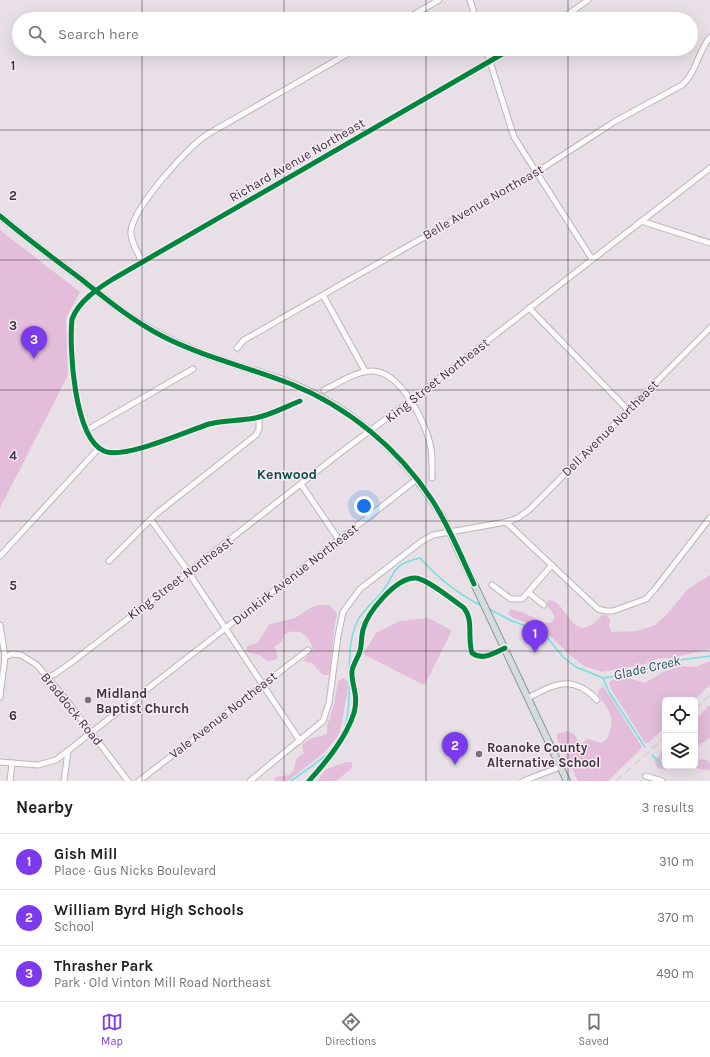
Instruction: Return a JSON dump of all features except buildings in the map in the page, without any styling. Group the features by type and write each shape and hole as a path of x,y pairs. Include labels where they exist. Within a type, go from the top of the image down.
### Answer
{"main road":[{"path":"0,216 132,318 162,336 197,352 301,388 333,405 370,431 396,454 433,501 450,531 567,781"}],"street":[{"path":"418,12 439,0"},
{"path":"470,0 474,12"},
{"path":"571,12 588,0"},
{"name":"Belle Avenue Northeast","path":"237,348 244,340 536,172 582,142 682,85 690,76 700,52 710,37"},
{"path":"142,262 131,237 133,219 187,150 208,134 344,56"},
{"path":"488,56 511,131 592,259"},
{"name":"Richard Avenue Northeast","path":"99,448 87,430 76,395 71,329 72,319 76,311 96,291 142,262 500,56"},
{"name":"King Street Northeast","path":"47,676 55,674 72,662 710,168"},
{"path":"641,221 710,243"},
{"path":"323,295 365,372"},
{"path":"529,308 628,410"},
{"name":"Dell Avenue Northeast","path":"450,531 506,522 518,518 527,512 710,328"},
{"path":"87,430 193,369"},
{"path":"324,390 365,372 378,371 387,375 396,382 417,411 428,436 432,455 432,478"},
{"path":"0,556 99,448 109,452 132,450 210,424 259,417 300,401"},
{"path":"109,561 151,520 190,486 243,445 259,430 259,417"},
{"name":"Dunkirk Avenue Northeast","path":"0,762 44,765 56,760 417,479"},
{"path":"301,484 339,540"},
{"path":"506,522 598,609 606,611 622,609 637,603 651,594 710,518"},
{"path":"151,520 226,628 300,741"},
{"path":"250,781 323,721 327,713 340,626 347,605 371,579 422,541 433,535 450,531"},
{"path":"492,585 514,600 522,599 529,593 552,565"},
{"path":"529,593 544,605"},
{"path":"0,625 5,657 0,697"},
{"name":"Vale Avenue Northeast","path":"139,781 308,650"},
{"name":"Braddock Road","path":"5,657 17,654 26,657 47,676 128,781"},
{"path":"528,698 552,685 560,684 580,687 589,691 597,700"},
{"path":"64,781 68,751"},
{"path":"10,781 12,763"},
{"path":"523,781 560,767"},
{"path":"646,776 662,781"}],"shaded area":[{"path":"0,230 80,292 67,316 66,322 68,375 0,508"},
{"path":"710,575 710,649 672,658 659,658 645,664 602,672 584,666 570,655 542,628 513,618 508,614 510,609 522,612 545,623 552,622 555,617 547,604 548,600 555,602 561,607 571,621 577,626 584,628 592,625 602,615 606,615 610,619 609,626 612,632 637,631 655,625 667,614 688,589"},
{"path":"319,605 330,605 337,614 330,672 328,675 323,675 312,663 303,661 313,649 309,640 299,632 290,632 285,634 281,642 274,647 278,656 276,660 267,661 261,656 246,651 247,646 257,643 270,624 295,618 312,607"},
{"path":"428,618 452,630 425,684 422,684 363,654 376,633 400,621"},
{"path":"710,661 710,685 697,697 662,697 662,730 648,743 645,743 611,689 609,682 622,678 645,683 663,672 680,666 696,667"},
{"path":"343,678 347,681 348,687 340,733 325,752 288,781 274,781 276,777 289,775 292,773 297,759 304,754 302,746 307,740 327,734 327,726 334,705 338,681"},
{"path":"604,687 642,747 608,781 578,781 557,738 557,734 567,731 575,735 578,742 582,743 588,739 601,743 607,739 612,720 609,711 598,695 599,689"},
{"path":"710,705 710,738 698,747 698,717"},
{"path":"662,750 662,769 657,768 655,761"},
{"path":"698,759 707,760 710,764 710,770 698,769"},
{"path":"347,762 352,762 352,768 336,781 317,781 326,769"}],"waterway":[{"name":"Glade Creek","path":"291,781 327,754 342,734 348,706 349,661 353,633 360,616 382,592 395,570 404,563 420,558 449,585 482,606"},
{"name":"Glade Creek","path":"489,609 512,621 543,632 563,657 576,667 603,678 630,674 679,660 710,656"},
{"path":"603,678 609,692 645,747"},
{"path":"652,755 662,765"}],"railway":[{"path":"698,706 710,695"},
{"path":"616,781 662,740"}],"cycle path":[{"path":"300,401 261,417 209,424 156,444 126,452 113,453 104,451 94,443 86,429 80,411 73,370 71,332 72,319 84,301 95,291 113,279 499,56"},
{"path":"0,216 110,302 151,330 193,350 275,378 312,393 352,417 370,431 404,463 419,481 438,510 474,584"},
{"path":"309,781 329,758 341,740 354,713 356,700 352,671 360,651 362,633 366,623 376,606 399,584 415,578 420,579 447,595 464,608 469,618 472,653 484,656 493,654 505,648"}],"place":[{"name":"Thrasher Park","path":"34,359"},
{"name":"Gish Mill","path":"535,653"},
{"name":"Midland Baptist Church","path":"88,700"},
{"name":"Roanoke County Alternative School","path":"479,754"},
{"name":"William Byrd High Schools","path":"455,765"}],"district":[{"name":"Kenwood","path":"287,474"}]}
